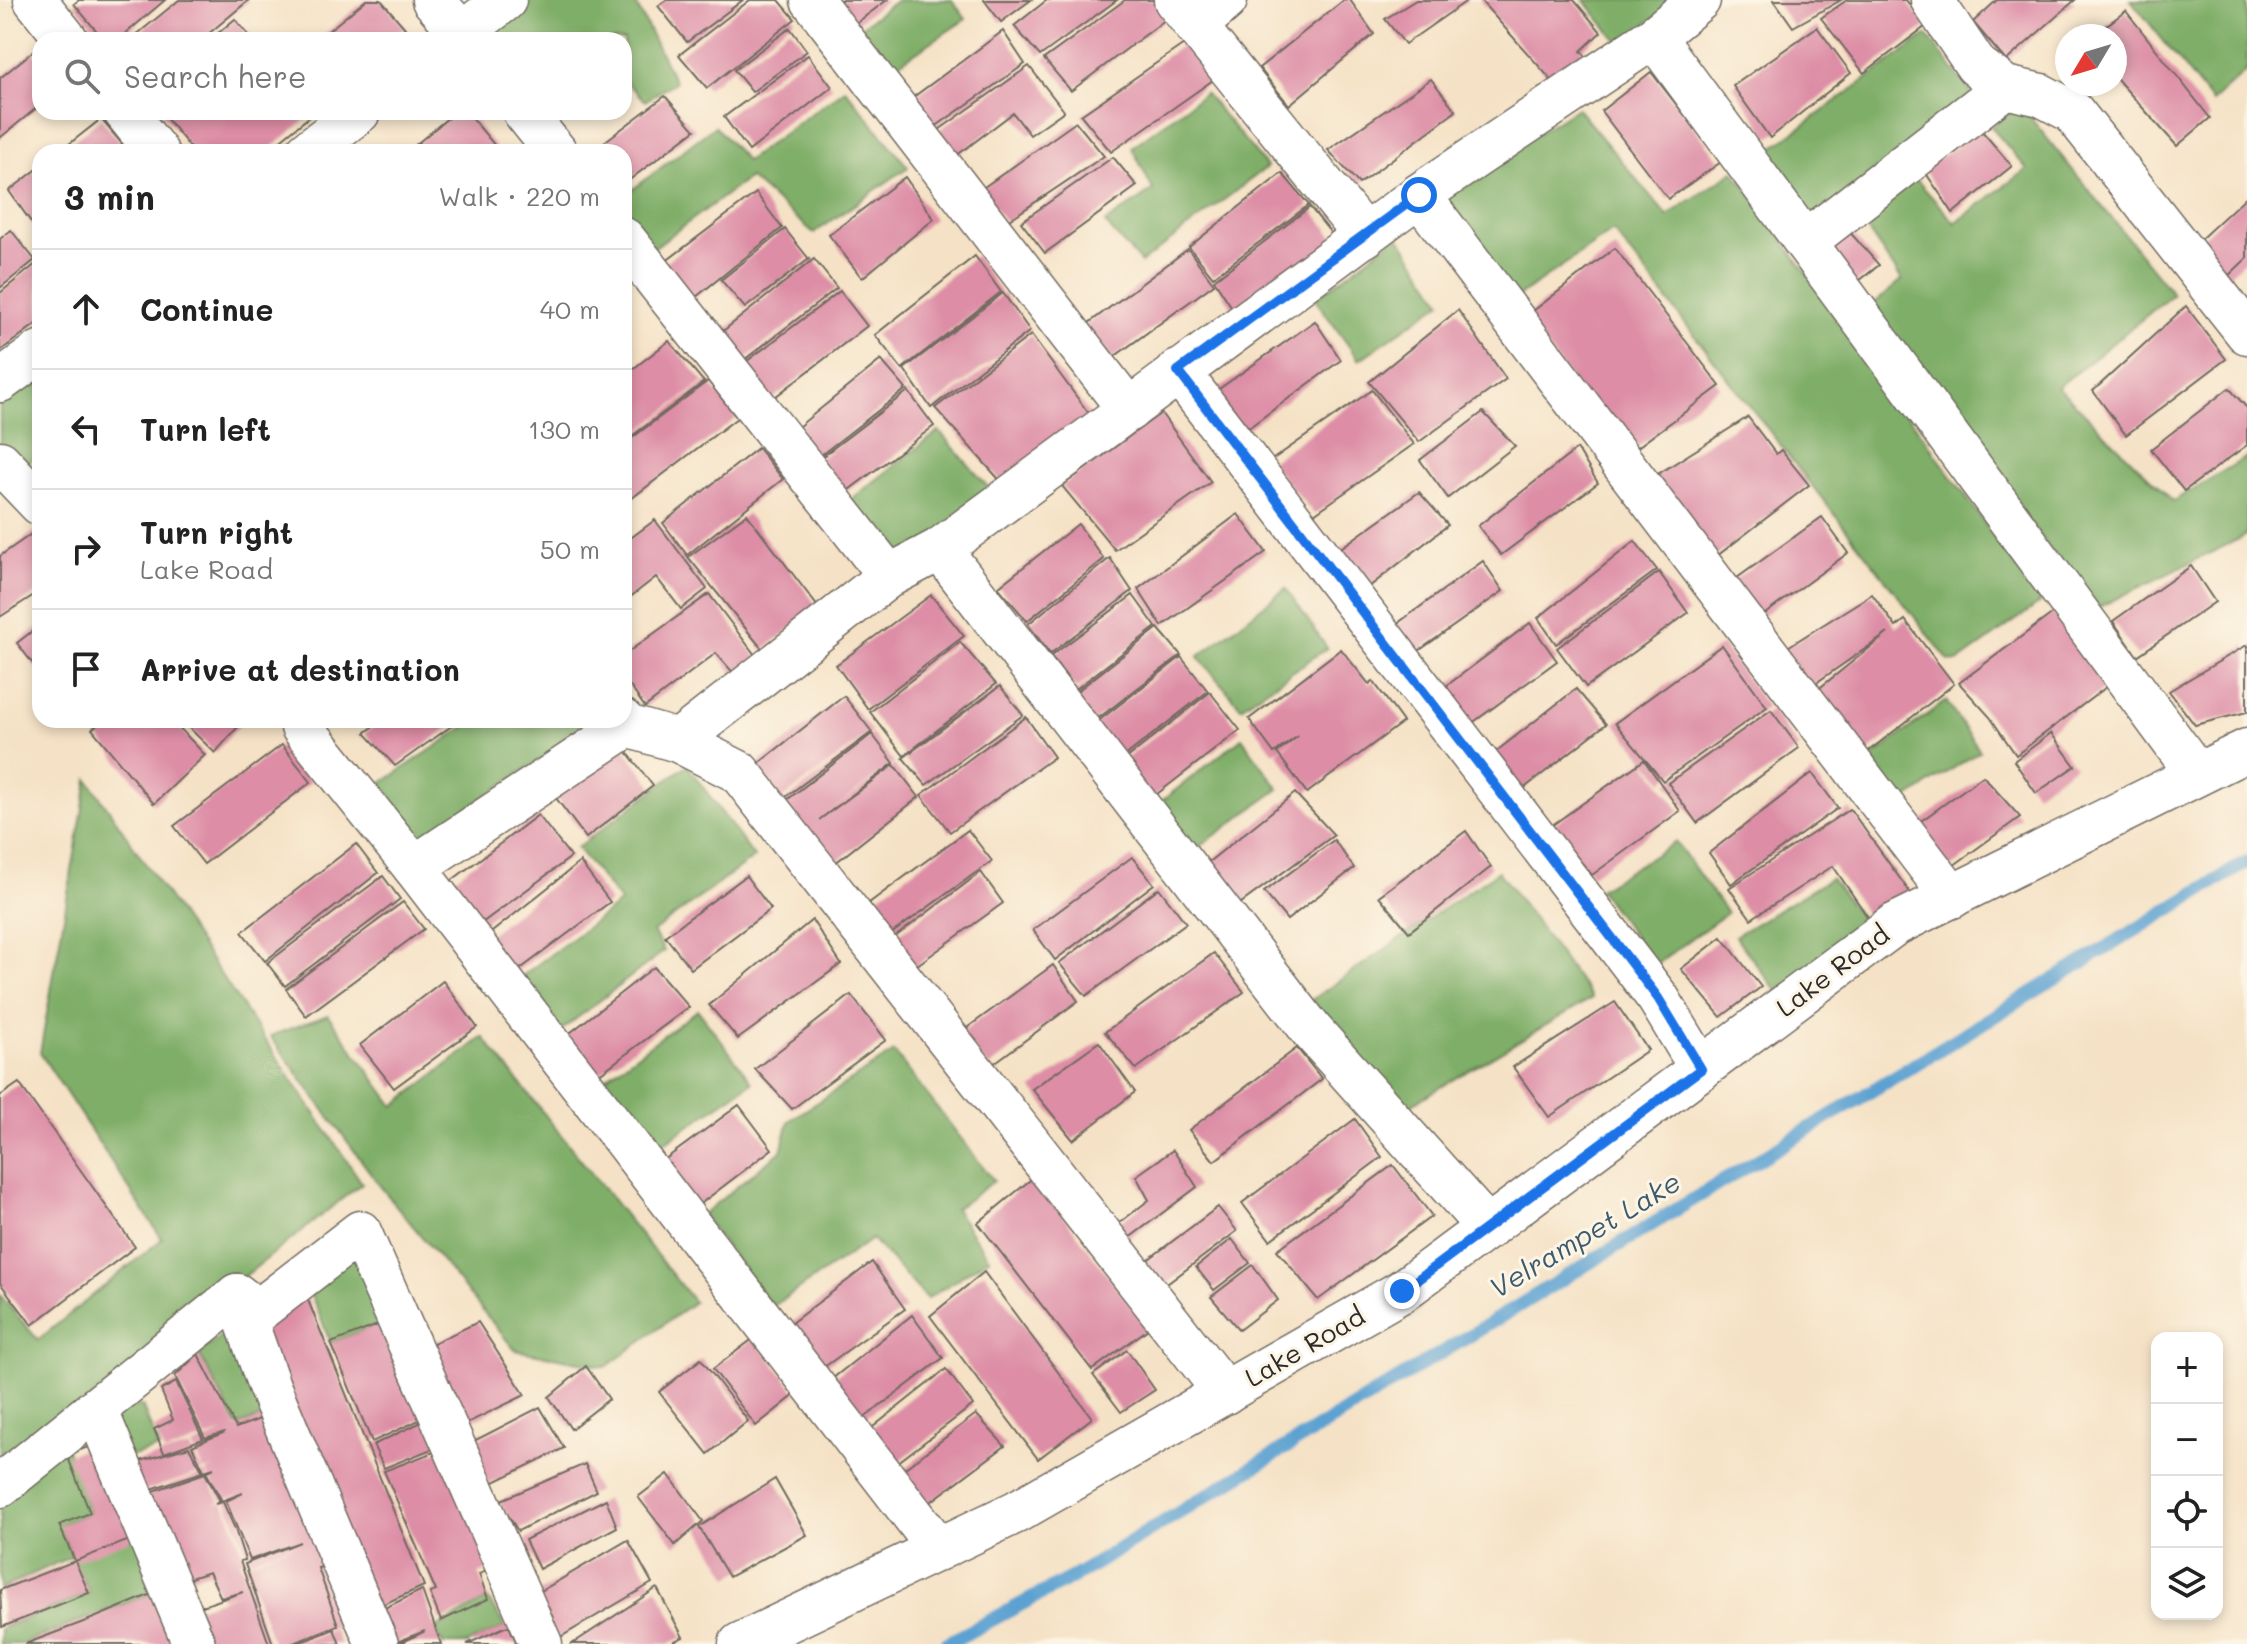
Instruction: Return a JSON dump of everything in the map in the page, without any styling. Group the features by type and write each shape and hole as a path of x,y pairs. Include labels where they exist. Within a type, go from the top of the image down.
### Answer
{"street":[{"path":"35,0 61,32"},
{"path":"433,0 457,32"},
{"path":"468,32 505,0"},
{"path":"812,0 1129,410"},
{"path":"678,741 889,576 940,549 1419,195 1654,37 1699,0"},
{"path":"1932,0 1976,65 2005,87 2041,95 2073,112 2247,333"},
{"path":"1199,9 1365,236"},
{"path":"1654,37 2197,774"},
{"path":"1805,242 2005,87"},
{"path":"131,120 151,144"},
{"path":"317,144 349,120"},
{"path":"530,120 550,144"},
{"path":"1419,195 1952,897"},
{"path":"632,249 889,576"},
{"path":"0,381 32,358"},
{"path":"1178,371 1658,998 1701,1069"},
{"path":"0,462 32,496"},
{"path":"940,549 1312,1031 1488,1228"},
{"path":"632,725 678,741 739,772 1225,1393"},
{"path":"303,728 414,867 939,1549"},
{"path":"414,867 618,728"},
{"name":"Lake Road","path":"740,1644 1016,1512 1402,1291 1894,925 2247,750"},
{"path":"237,1295 258,1311 360,1232 541,1644"},
{"path":"0,1486 237,1295"},
{"path":"237,1295 269,1386 377,1644"},
{"path":"96,1409 194,1644"}],"green space":[{"path":"522,0 634,0 675,82 645,101 632,88 632,32 494,32"},
{"path":"897,0 952,0 966,19 886,72 854,32"},
{"path":"1584,0 1677,0 1620,44"},
{"path":"2131,0 2247,0 2247,70 2212,102"},
{"path":"1927,35 1975,98 1808,226 1756,160"},
{"path":"845,89 908,167 814,233 749,178 652,249 632,225 632,190 715,126 746,161"},
{"path":"1205,93 1267,167 1141,263 1105,223 1153,190 1132,147"},
{"path":"2020,105 2173,294 2058,387 2173,501 2247,457 2247,535 2095,609 1869,308 1902,280 1859,218 1915,178 1955,223 2027,169 1991,127"},
{"path":"1577,108 1667,216 1734,171 2041,602 1958,662 1949,661 1613,231 1513,300 1437,197"},
{"path":"1398,235 1442,302 1359,360 1315,299"},
{"path":"32,372 32,460 19,469 0,447 0,395"},
{"path":"939,431 996,496 892,565 849,501"},
{"path":"1286,588 1327,648 1241,707 1198,657"},
{"path":"1946,701 1980,751 1897,805 1864,763"},
{"path":"463,728 588,728 414,844 370,791"},
{"path":"1242,738 1279,789 1189,854 1154,807"},
{"path":"687,765 754,857 653,932 664,951 555,1035 514,982 621,902 577,848"},
{"path":"88,779 362,1183 0,1471 0,1295 38,1340 162,1239 40,1053"},
{"path":"1676,842 1727,913 1655,965 1599,889"},
{"path":"1498,871 1592,998 1397,1113 1310,1001"},
{"path":"1831,878 1870,931 1780,995 1735,936"},
{"path":"698,1010 752,1082 650,1153 596,1085"},
{"path":"328,1015 394,1106 483,1037 694,1302 606,1367 515,1350 380,1186 270,1036"},
{"path":"894,1052 994,1181 955,1209 989,1258 927,1299 872,1239 772,1307 702,1215 781,1151 789,1121"},
{"path":"347,1246 388,1321 331,1343 303,1276"},
{"path":"231,1328 265,1416 237,1426 199,1353"},
{"path":"142,1406 159,1448 123,1459 96,1409"},
{"path":"64,1441 90,1513 60,1525 72,1555 146,1534 168,1587 21,1644 0,1644 0,1629 89,1593 72,1556 0,1589 0,1494"},
{"path":"488,1599 505,1627 467,1644 443,1644 435,1629"}],"building":[{"path":"79,0 165,0 127,32 97,32 74,4"},
{"path":"179,0 249,0 211,32 140,32"},
{"path":"366,0 381,0 405,28 400,32 327,32"},
{"path":"666,0 743,0 687,42 658,6"},
{"path":"750,0 779,0 795,19 707,88 679,55"},
{"path":"830,0 887,0 851,27"},
{"path":"984,0 1031,0 1001,22"},
{"path":"1047,0 1117,0 1040,56 1014,26"},
{"path":"1125,0 1157,0 1169,17 1071,91 1044,59"},
{"path":"1344,0 1350,0 1374,34 1289,105 1259,68"},
{"path":"1416,0 1468,0 1405,44 1385,19"},
{"path":"1480,0 1574,0 1601,32 1581,51 1594,65 1561,91"},
{"path":"1774,0 1841,0 1793,27"},
{"path":"1847,0 1906,0 1926,26 1864,73 1821,18"},
{"path":"1997,0 2075,0 2006,61 1973,22"},
{"path":"2126,11 2210,118 2177,146 2127,90 2127,24 2108,24"},
{"path":"235,19 246,32 220,32"},
{"path":"1817,27 1851,73 1770,138 1733,86"},
{"path":"790,28 807,51 752,92 734,70"},
{"path":"1003,31 1025,64 932,129 908,101"},
{"path":"1184,44 1213,80 1111,152 1081,115"},
{"path":"32,52 32,112 0,138 0,78"},
{"path":"808,55 832,87 749,151 724,117"},
{"path":"1029,66 1064,111 1030,135 1013,113 952,159 936,132"},
{"path":"1651,72 1721,162 1668,199 1601,111"},
{"path":"1431,79 1456,111 1359,184 1328,150"},
{"path":"665,96 695,130 632,178 632,144 602,144"},
{"path":"102,120 122,144 69,144"},
{"path":"168,120 305,120 276,144 187,144"},
{"path":"445,120 474,120 494,144 417,144"},
{"path":"1076,122 1104,156 1006,222 980,190"},
{"path":"1981,130 2012,166 1953,213 1923,169"},
{"path":"1113,157 1137,186 1045,253 1021,222"},
{"path":"32,173 32,223 9,191"},
{"path":"1282,173 1309,205 1213,277 1189,247"},
{"path":"905,177 934,219 862,278 829,235"},
{"path":"756,193 782,228 691,301 661,265"},
{"path":"2247,196 2247,258 2224,280 2193,246"},
{"path":"1310,207 1339,243 1237,315 1214,280"},
{"path":"785,229 809,259 745,308 721,280"},
{"path":"1847,229 1879,265 1855,284 1828,245"},
{"path":"11,230 32,256 32,262 0,288 0,239"},
{"path":"1615,248 1720,386 1628,454 1524,318"},
{"path":"1188,249 1214,284 1111,359 1085,326"},
{"path":"975,256 1001,292 902,369 875,335"},
{"path":"814,259 837,288 739,364 718,335"},
{"path":"32,267 32,327 0,351 0,293"},
{"path":"840,291 867,326 767,403 738,368"},
{"path":"1003,293 1030,331 931,408 904,369"},
{"path":"2186,306 2226,359 2126,435 2093,391"},
{"path":"1458,310 1506,379 1419,442 1369,382"},
{"path":"1315,321 1341,360 1243,432 1212,394"},
{"path":"1031,335 1090,415 1005,486 935,408"},
{"path":"669,341 704,382 632,436 632,370"},
{"path":"881,360 906,389 817,458 793,431"},
{"path":"708,381 737,418 632,498 632,438"},
{"path":"2229,388 2247,408 2247,445 2184,491 2151,449"},
{"path":"1372,390 1414,444 1314,514 1269,462"},
{"path":"908,391 934,426 846,492 819,459"},
{"path":"1483,412 1515,446 1448,498 1420,460"},
{"path":"1161,413 1211,482 1115,550 1062,486"},
{"path":"1748,417 1776,454 1781,450 1809,485 1713,559 1647,481"},
{"path":"758,448 783,479 687,555 663,523"},
{"path":"1577,449 1598,483 1501,555 1478,526"},
{"path":"1419,492 1448,525 1360,594 1331,555"},
{"path":"747,514 818,607 763,650 688,557"},
{"path":"1238,514 1266,552 1162,626 1138,589"},
{"path":"1822,517 1848,553 1750,625 1723,588"},
{"path":"655,520 707,589 681,609 656,577 632,596 632,537"},
{"path":"1078,524 1104,559 1027,621 998,587"},
{"path":"32,534 32,596 0,617 0,556"},
{"path":"1635,541 1657,570 1556,644 1538,618"},
{"path":"1110,558 1132,591 1050,654 1028,624"},
{"path":"1483,561 1503,591 1407,659 1387,631"},
{"path":"2191,566 2215,602 2137,656 2113,621"},
{"path":"1659,572 1688,613 1586,687 1557,648"},
{"path":"709,594 758,659 735,675 716,653 645,707 632,689 632,649"},
{"path":"1872,594 1896,627 1905,620 1954,684 1860,758 1811,695 1888,633 1810,687 1783,650"},
{"path":"931,595 964,636 868,709 836,665"},
{"path":"1133,595 1156,627 1076,689 1051,656"},
{"path":"2053,613 2113,682 2016,755 1990,717 1959,683"},
{"path":"1530,623 1557,661 1464,729 1437,693"},
{"path":"1158,628 1181,655 1088,726 1067,699"},
{"path":"32,631 32,663 17,643"},
{"path":"960,642 996,684 904,756 870,712"},
{"path":"1722,645 1767,707 1663,781 1615,723"},
{"path":"2247,645 2247,712 2195,725 2169,691"},
{"path":"1341,649 1369,684 1373,681 1403,722 1307,793 1277,753 1298,736 1274,753 1249,719"},
{"path":"1181,657 1208,691 1116,763 1088,729"},
{"path":"1000,686 1023,715 926,785 903,758"},
{"path":"1576,689 1606,724 1518,793 1489,757"},
{"path":"1210,692 1240,730 1148,801 1117,766"},
{"path":"844,696 872,732 772,807 745,774"},
{"path":"1771,710 1799,748 1697,823 1668,783"},
{"path":"1026,717 1054,757 950,832 921,795"},
{"path":"180,728 205,755 154,804 92,729"},
{"path":"189,728 237,728 215,753"},
{"path":"372,728 449,728 395,766 365,733"},
{"path":"2051,733 2075,766 2036,793 2014,761"},
{"path":"872,734 894,763 819,820 894,765 919,797 825,871 774,810"},
{"path":"282,745 311,782 204,864 174,826"},
{"path":"624,748 653,786 586,838 556,798"},
{"path":"1644,760 1680,811 1592,875 1551,826"},
{"path":"1812,773 1838,808 1731,884 1709,853"},
{"path":"1983,776 2020,817 1946,871 1910,829"},
{"path":"1295,793 1334,835 1226,914 1196,872"},
{"path":"1850,809 1911,894 1869,919 1833,866 1751,919 1729,888"},
{"path":"538,815 571,857 475,928 443,887"},
{"path":"968,830 992,861 888,936 865,906"},
{"path":"1466,831 1491,867 1409,932 1379,896"},
{"path":"1334,840 1354,868 1287,920 1264,892"},
{"path":"356,844 378,873 265,961 242,932"},
{"path":"1132,857 1154,884 1055,960 1033,930"},
{"path":"580,862 610,902 511,976 482,940"},
{"path":"981,872 1003,903 909,971 887,943"},
{"path":"383,876 400,899 285,986 267,963"},
{"path":"746,876 771,909 691,969 665,936"},
{"path":"1159,888 1186,923 1086,996 1059,963"},
{"path":"403,902 424,929 306,1016 286,989"},
{"path":"812,920 841,964 738,1039 709,1005"},
{"path":"1722,937 1761,987 1721,1017 1681,969"},
{"path":"1214,953 1244,992 1136,1069 1105,1032"},
{"path":"1053,965 1078,1001 989,1067 960,1033"},
{"path":"654,967 689,1007 586,1084 556,1044"},
{"path":"443,981 477,1027 394,1088 360,1045"},
{"path":"851,995 886,1040 792,1109 755,1069"},
{"path":"1615,1002 1648,1050 1549,1117 1513,1067"},
{"path":"1099,1042 1135,1092 1073,1140 1032,1089"},
{"path":"1297,1048 1322,1079 1214,1161 1189,1130"},
{"path":"19,1083 135,1247 32,1325 0,1283 0,1096"},
{"path":"739,1105 772,1149 691,1211 656,1166"},
{"path":"1355,1119 1382,1157 1270,1240 1242,1203"},
{"path":"1173,1150 1197,1187 1125,1241 1114,1227 1149,1200 1136,1176"},
{"path":"1393,1165 1432,1216 1318,1300 1277,1250"},
{"path":"1034,1177 1148,1329 1092,1370 978,1223"},
{"path":"1218,1207 1237,1231 1159,1290 1141,1265"},
{"path":"1232,1239 1250,1263 1214,1290 1196,1267"},
{"path":"872,1262 905,1309 813,1375 778,1333"},
{"path":"1253,1265 1278,1300 1239,1330 1211,1297"},
{"path":"984,1272 1092,1418 1038,1459 930,1316"},
{"path":"299,1278 424,1586 364,1613 237,1295"},
{"path":"912,1315 943,1358 852,1427 822,1387"},
{"path":"388,1321 428,1416 372,1442 331,1343"},
{"path":"478,1322 525,1395 463,1425 425,1347"},
{"path":"754,1338 797,1393 756,1426 713,1369"},
{"path":"1127,1350 1155,1390 1121,1412 1093,1375"},
{"path":"198,1354 236,1428 265,1417 325,1566 318,1568 338,1625 291,1644 273,1644 245,1564 300,1542 250,1560 226,1501 243,1493 222,1501 206,1472 214,1468 204,1471 192,1446 225,1432 205,1438 175,1376"},
{"path":"701,1359 748,1421 708,1454 659,1392"},
{"path":"586,1366 609,1399 571,1429 549,1397"},
{"path":"946,1369 973,1405 889,1469 863,1435"},
{"path":"176,1382 203,1439 164,1453 154,1429 173,1420 161,1390"},
{"path":"540,1407 564,1448 488,1485 470,1443"},
{"path":"976,1414 1005,1446 917,1512 891,1479"},
{"path":"430,1418 437,1447 384,1468 373,1445"},
{"path":"101,1442 140,1536 75,1561 59,1525 90,1513 67,1455"},
{"path":"189,1447 203,1472 136,1494 123,1466"},
{"path":"439,1450 494,1568 479,1574 488,1599 441,1621 430,1593 436,1591 384,1471"},
{"path":"585,1464 597,1491 518,1531 499,1501"},
{"path":"205,1473 220,1501 215,1504 223,1502 235,1529 245,1560 240,1561 269,1644 199,1644 185,1612 243,1592 221,1598 209,1572 181,1581 139,1496"},
{"path":"668,1474 703,1521 675,1545 638,1497"},
{"path":"775,1479 807,1535 729,1577 699,1527"},
{"path":"606,1499 617,1527 539,1569 525,1540"},
{"path":"628,1540 652,1583 557,1639 536,1594"},
{"path":"75,1561 89,1593 2,1627 0,1590"},
{"path":"168,1587 185,1644 25,1644 94,1618"},
{"path":"657,1588 683,1637 669,1644 572,1644"},
{"path":"422,1590 441,1644 399,1644 425,1631 392,1644 366,1617"},
{"path":"509,1626 517,1644 467,1644 505,1627"},
{"path":"334,1629 340,1644 296,1644"}],"waterway":[{"name":"Velrampet Lake","path":"946,1644 1075,1576 2247,862"}],"route":[{"path":"1402,1291 1701,1069 1658,998 1178,371 1419,195"}]}
